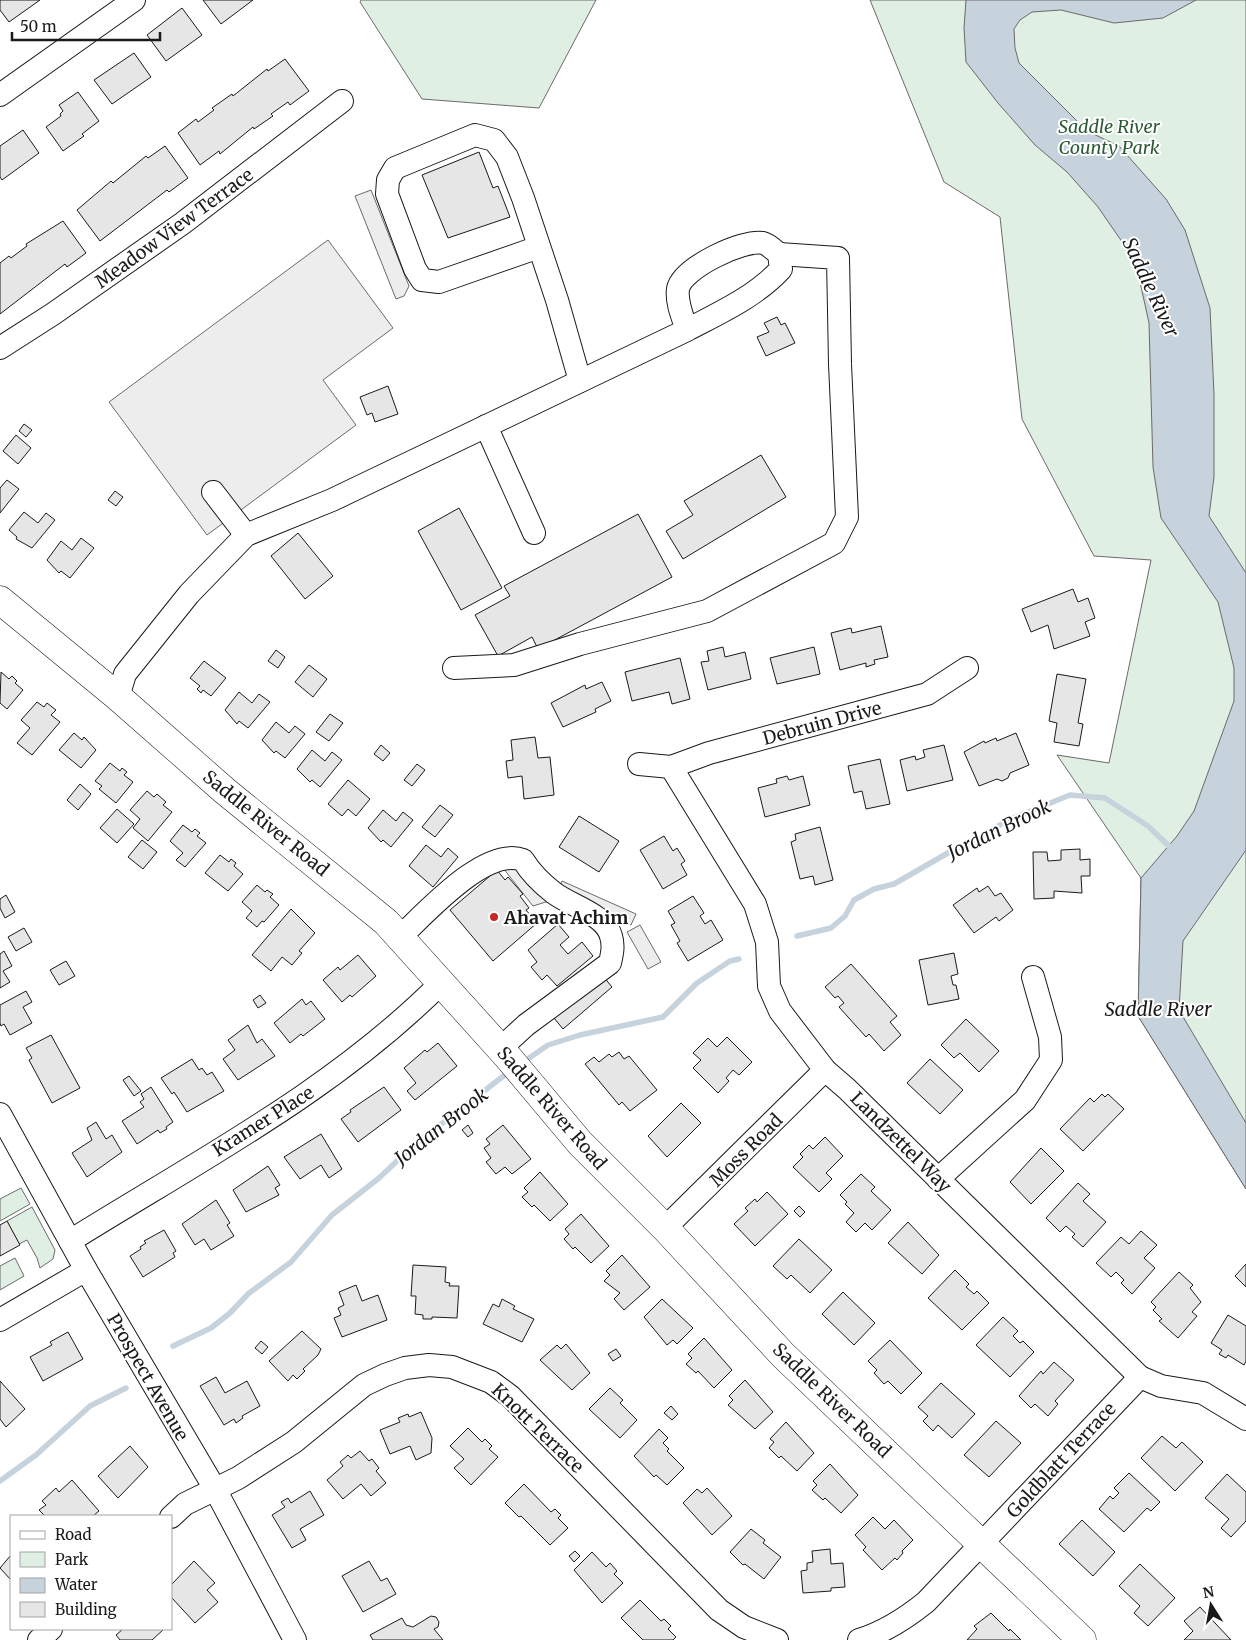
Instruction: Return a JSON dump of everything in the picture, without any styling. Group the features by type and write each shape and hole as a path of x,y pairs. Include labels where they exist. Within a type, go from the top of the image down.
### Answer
{"main road":[{"name":"Saddle River Road","path":"0,600 118,697 225,791 386,922 504,1052 580,1143 666,1228 783,1355 1082,1640"}],"street":[{"path":"0,95 134,0"},
{"name":"Meadow View Terrace","path":"0,348 53,314 183,223 342,101"},
{"path":"539,247 438,282 422,280 415,268 387,194 388,180 395,168 410,160 475,135 494,140 507,156 539,247 565,325 580,380"},
{"path":"454,668 514,665 580,644 707,610 834,543 847,517 840,364 838,258 779,254 764,243 742,244 699,265 683,277 678,289 680,308 687,330"},
{"path":"118,697 125,674 189,594 246,534 341,502 486,426 687,330 745,300 767,284 781,269 779,254"},
{"path":"486,426 534,533"},
{"path":"213,492 246,534"},
{"name":"Debruin Drive","path":"671,767 709,753 928,694 966,668"},
{"path":"639,764 671,767"},
{"name":"Landzettel Way","path":"671,767 754,904 767,942 769,986 780,1011 825,1070 847,1089 1140,1377 1161,1386 1203,1393 1246,1419"},
{"path":"400,937 446,892 488,864 515,857 523,860 530,872 555,893 601,920 611,934 613,949 610,963 526,1025 504,1052"},
{"path":"938,1179 1025,1100 1051,1060 1050,1037 1033,977"},
{"name":"Kramer Place","path":"70,1241 251,1130 326,1081 407,1017 442,982"},
{"name":"Moss Road","path":"666,1228 825,1070"},
{"name":"Prospect Avenue","path":"0,1114 158,1396 215,1489 295,1640"},
{"path":"0,1320 86,1270"},
{"name":"Knott Terrace","path":"172,1516 184,1504 238,1478 294,1442 364,1385 406,1368 429,1365 452,1367 491,1382 510,1396 719,1610 739,1634 777,1640"},
{"name":"Goldblatt Terrace","path":"982,1544 1140,1377"},
{"path":"859,1640 876,1635 903,1621 926,1602 982,1544"},
{"path":"39,1640 50,1630"}],"green space":[{"path":"361,0 596,0 539,108 422,99 360,2"},
{"name":"Saddle River County Park","path":"870,0 1246,0 1246,1189 1138,1016 1141,878 1057,755 1109,763 1151,560 1094,556 1022,419 1000,217 944,182"},
{"path":"21,1188 30,1204 0,1221 0,1199"},
{"path":"32,1207 55,1250 53,1259 40,1268 27,1240 19,1244 7,1221"},
{"path":"15,1258 24,1276 0,1290 0,1266"}],"shaded area":[{"path":"371,190 409,286 404,296 396,299 355,196"},
{"path":"328,240 393,328 323,380 356,425 207,535 109,402"},
{"path":"517,864 549,901 533,906 503,868"},
{"path":"562,881 636,914 631,925 557,892"},
{"path":"640,925 661,962 648,969 627,932"}],"water":[{"name":"Saddle River","path":"966,0 1196,0 1163,18 1114,23 1061,10 1032,12 1020,20 1014,29 1015,48 1019,63 1087,131 1119,146 1166,199 1185,230 1210,308 1214,394 1214,477 1209,516 1246,573 1246,850 1183,941 1179,1010 1246,1123 1246,1189 1138,1016 1141,878 1177,836 1194,811 1234,701 1234,668 1218,602 1161,518 1153,467 1149,323 1138,273 1127,249 1098,207 1067,172 1035,145 998,103 966,62 964,28"}],"building":[{"path":"0,0 40,0 9,22 0,10"},
{"path":"203,0 253,0 221,24"},
{"path":"182,8 202,35 166,61 147,35"},
{"path":"134,53 151,77 112,104 94,80"},
{"path":"285,59 309,91 290,105 288,102 271,114 273,116 254,129 253,127 220,154 219,151 200,165 178,133 196,119 198,122 214,110 212,108 232,94 233,96 267,69 268,71"},
{"path":"78,92 99,121 82,134 84,136 63,151 46,127 61,116 60,114 63,111 59,105"},
{"path":"23,130 39,153 2,180 0,177 0,146"},
{"path":"165,146 188,178 169,192 167,190 100,241 77,210 111,181 113,183 146,156 148,158"},
{"path":"479,152 493,188 498,186 510,217 448,238 422,175"},
{"path":"63,221 86,253 67,267 65,264 0,314 0,263 9,256 11,258 27,246 26,244"},
{"path":"777,317 781,325 785,323 795,343 766,356 757,337 769,332 764,323"},
{"path":"388,386 398,414 375,422 372,413 367,415 360,397"},
{"path":"24,424 32,430 26,437 19,431"},
{"path":"16,435 31,448 18,464 3,451"},
{"path":"761,455 786,497 683,559 666,531 693,515 684,501"},
{"path":"7,480 19,489 0,513 0,488"},
{"path":"115,491 123,497 116,506 108,500"},
{"path":"459,508 502,588 461,610 418,531"},
{"path":"24,512 38,523 46,513 55,520 32,548 16,539 17,537 9,530"},
{"path":"638,514 672,577 538,649 532,637 498,656 475,615 510,596 504,586"},
{"path":"298,533 333,576 305,599 271,556"},
{"path":"81,538 94,548 70,578 61,571 59,573 47,560 61,541 72,550"},
{"path":"1073,589 1078,602 1088,598 1095,618 1085,622 1090,636 1054,649 1048,625 1031,632 1022,609"},
{"path":"881,626 888,657 874,660 875,664 866,667 866,663 840,670 831,633 851,628 852,633"},
{"path":"723,647 725,657 745,652 751,679 708,690 701,662 709,661 707,651"},
{"path":"814,647 820,674 777,684 770,658"},
{"path":"276,650 285,657 278,668 268,661"},
{"path":"680,658 690,699 672,704 669,692 632,701 625,672"},
{"path":"204,661 226,678 211,696 203,690 201,693 197,689 200,686 190,678"},
{"path":"309,665 327,679 313,697 295,682"},
{"path":"1,672 9,679 12,676 17,681 15,683 23,690 7,709 0,703"},
{"path":"1057,674 1086,679 1078,723 1083,724 1079,746 1054,742 1057,723 1049,721"},
{"path":"602,682 611,701 595,709 596,712 563,727 551,703 585,685 586,689"},
{"path":"239,692 252,703 259,694 270,702 248,728 239,721 237,724 225,710"},
{"path":"37,702 44,707 47,703 56,710 51,715 60,722 32,755 17,743 30,728 21,720"},
{"path":"330,714 343,723 329,741 316,732"},
{"path":"276,722 289,733 295,726 305,734 285,758 276,751 274,753 262,740"},
{"path":"74,733 82,740 84,737 96,750 81,768 59,750"},
{"path":"1016,733 1029,765 1010,773 1008,778 1002,781 997,779 979,786 964,752 984,741 985,743 996,738 997,741"},
{"path":"535,737 538,758 550,757 554,795 524,799 522,776 508,778 506,761 513,760 511,740"},
{"path":"381,745 390,753 383,761 374,754"},
{"path":"944,745 953,780 907,791 900,760 915,756 916,760 925,757 923,750"},
{"path":"312,750 325,761 332,752 342,760 320,787 312,780 310,782 297,769"},
{"path":"880,759 890,804 866,809 862,791 854,793 848,766"},
{"path":"110,763 120,771 122,768 127,772 124,775 133,782 116,803 99,789 102,786 95,781"},
{"path":"417,764 425,770 412,786 404,780"},
{"path":"787,776 789,780 803,776 810,805 765,817 758,788 777,783 776,779"},
{"path":"348,780 370,799 356,816 348,809 342,816 328,804"},
{"path":"80,784 91,794 78,810 67,800"},
{"path":"147,791 154,797 157,794 166,802 163,805 172,812 148,841 133,828 140,819 130,810"},
{"path":"440,805 453,815 435,837 422,827"},
{"path":"117,809 134,824 117,843 100,828"},
{"path":"383,810 396,821 403,812 413,820 391,847 383,840 381,842 368,828"},
{"path":"579,816 619,841 599,872 559,847"},
{"path":"183,825 192,832 195,829 200,833 197,836 206,843 185,867 176,860 183,853 170,841"},
{"path":"820,827 833,880 815,885 813,876 800,879 791,842 796,840 795,834"},
{"path":"664,836 673,851 677,848 685,861 681,864 687,875 663,889 640,850"},
{"path":"142,840 157,852 143,869 128,857"},
{"path":"426,845 441,857 448,848 458,857 433,887 409,866"},
{"path":"1080,849 1080,860 1090,859 1090,876 1081,876 1082,893 1054,891 1054,898 1034,899 1033,852 1047,852 1048,861 1061,860 1061,850"},
{"path":"220,855 229,862 231,859 236,863 234,866 243,874 228,891 205,873"},
{"name":"Ahavat Achim","path":"497,870 505,880 508,877 523,894 520,896 529,908 526,910 537,923 493,961 450,910"},
{"path":"257,885 265,892 267,890 273,894 270,897 279,905 257,927 246,918 252,911 242,902"},
{"path":"988,886 995,896 1001,893 1013,910 999,921 996,917 974,933 953,905 977,888 979,892"},
{"path":"6,895 15,912 5,918 0,908 0,899"},
{"path":"693,896 704,913 700,916 705,924 711,920 723,940 688,961 677,943 680,941 671,925 675,923 668,911"},
{"path":"291,909 315,933 299,951 302,953 292,965 282,957 271,971 252,955"},
{"path":"558,924 569,937 560,945 568,954 582,942 593,956 557,986 547,975 542,980 531,967 537,962 528,950"},
{"path":"24,928 32,942 16,951 8,937"},
{"path":"4,951 12,966 3,971 10,982 0,988 0,954"},
{"path":"954,953 958,974 951,976 953,985 956,985 959,999 928,1005 919,960"},
{"path":"358,955 376,976 352,997 350,995 342,1002 323,980 338,967 340,970"},
{"path":"66,961 75,976 59,985 50,970"},
{"path":"851,964 897,1016 890,1022 901,1035 884,1051 869,1034 866,1037 839,1007 844,1003 838,996 835,998 825,987"},
{"path":"603,976 612,987 563,1029 554,1018"},
{"path":"26,991 32,1002 23,1007 32,1023 10,1035 4,1024 1,1026 0,1023 0,1005"},
{"path":"260,995 266,1003 258,1008 253,1000"},
{"path":"302,999 306,1005 311,1001 325,1019 303,1036 301,1034 290,1043 274,1023"},
{"path":"966,1019 999,1051 979,1072 960,1053 954,1058 941,1045"},
{"path":"248,1025 257,1043 262,1039 275,1056 238,1080 223,1059 235,1050 228,1040"},
{"path":"51,1035 80,1088 52,1103 29,1060 32,1058 26,1048"},
{"path":"727,1037 752,1062 739,1075 733,1070 726,1078 729,1081 718,1093 693,1068 701,1060 693,1053 708,1038 717,1047"},
{"path":"438,1043 457,1066 415,1100 407,1091 416,1083 404,1068 425,1050 427,1052"},
{"path":"619,1052 624,1059 629,1056 657,1090 630,1111 622,1102 619,1105 585,1064 594,1057 599,1062 609,1054 612,1057"},
{"path":"192,1059 199,1070 202,1068 207,1075 212,1072 224,1091 187,1112 174,1092 172,1094 161,1078"},
{"path":"930,1059 963,1090 940,1114 907,1083"},
{"path":"129,1076 141,1091 134,1096 123,1080"},
{"path":"151,1087 173,1122 166,1127 167,1129 160,1133 158,1130 137,1144 122,1121 144,1107 140,1102 144,1099 141,1094"},
{"path":"384,1087 401,1110 358,1142 341,1119 351,1112 350,1110"},
{"path":"1102,1094 1105,1097 1108,1094 1124,1109 1083,1151 1060,1129 1090,1098 1094,1102"},
{"path":"681,1103 701,1123 667,1157 648,1136"},
{"path":"96,1122 106,1139 112,1135 122,1152 87,1177 72,1153 92,1140 87,1128"},
{"path":"468,1125 473,1133 468,1137 462,1130"},
{"path":"503,1125 531,1159 512,1174 505,1167 496,1174 486,1162 491,1158 484,1148 490,1144 486,1139"},
{"path":"321,1134 342,1169 329,1178 321,1165 300,1179 284,1157"},
{"path":"825,1137 843,1156 826,1173 832,1179 819,1192 793,1167 803,1157 800,1154 809,1145 813,1149"},
{"path":"1041,1148 1064,1171 1031,1204 1010,1182"},
{"path":"268,1166 280,1185 275,1188 279,1195 246,1212 233,1190"},
{"path":"540,1172 568,1204 550,1221 534,1205 532,1207 522,1197 528,1192 524,1188"},
{"path":"861,1174 875,1187 871,1191 891,1210 872,1230 865,1223 856,1232 846,1222 854,1213 845,1204 847,1202 840,1195"},
{"path":"1078,1183 1090,1194 1083,1201 1106,1222 1083,1247 1072,1237 1075,1234 1066,1226 1060,1232 1046,1218"},
{"path":"767,1192 788,1214 755,1246 734,1224 748,1211 745,1208 755,1199 757,1202"},
{"path":"216,1200 230,1223 227,1225 234,1236 211,1250 204,1239 195,1245 182,1224"},
{"path":"799,1206 805,1212 800,1217 794,1211"},
{"path":"581,1214 609,1246 591,1263 564,1239 569,1234 565,1229"},
{"path":"7,1221 20,1245 0,1256 0,1225"},
{"path":"908,1222 939,1255 922,1274 888,1243"},
{"path":"164,1230 176,1251 173,1253 175,1257 143,1277 130,1256 141,1249 140,1247 146,1243 144,1241"},
{"path":"1141,1231 1157,1245 1144,1258 1155,1268 1132,1294 1121,1283 1124,1280 1116,1272 1111,1277 1096,1263 1121,1237 1129,1244"},
{"path":"799,1239 832,1270 810,1293 791,1275 787,1279 773,1266"},
{"path":"622,1255 650,1287 624,1310 614,1299 620,1293 604,1281 610,1275 606,1271"},
{"path":"1246,1264 1246,1287 1235,1276"},
{"path":"413,1265 446,1267 445,1282 450,1283 449,1286 459,1286 457,1318 432,1317 432,1319 423,1319 423,1315 415,1314 416,1296 411,1296"},
{"path":"955,1270 969,1284 966,1287 974,1294 977,1291 989,1303 962,1330 928,1298"},
{"path":"1179,1272 1193,1285 1190,1288 1201,1302 1192,1312 1197,1316 1178,1338 1159,1321 1162,1319 1153,1310 1156,1307 1151,1302"},
{"path":"356,1285 362,1301 378,1295 387,1320 342,1337 334,1318 341,1315 338,1308 344,1305 339,1292"},
{"path":"843,1292 875,1323 854,1345 822,1314"},
{"path":"502,1299 515,1306 513,1309 534,1319 522,1342 483,1324 493,1304 499,1307"},
{"path":"662,1299 693,1328 677,1344 673,1340 667,1345 644,1317"},
{"path":"1228,1315 1246,1326 1246,1361 1244,1365 1228,1355 1226,1358 1219,1354 1222,1350 1211,1343"},
{"path":"1003,1317 1018,1331 1013,1336 1020,1343 1023,1341 1034,1352 1010,1377 976,1345"},
{"path":"302,1331 321,1349 318,1355 303,1369 305,1371 297,1379 293,1375 288,1381 269,1361"},
{"path":"68,1332 83,1359 43,1381 30,1357 52,1345 50,1342"},
{"path":"704,1338 732,1370 714,1388 698,1371 696,1373 686,1364 692,1358 688,1354"},
{"path":"890,1340 922,1373 901,1394 888,1381 884,1384 874,1373 877,1370 868,1361"},
{"path":"261,1341 268,1347 262,1354 255,1348"},
{"path":"566,1344 590,1373 572,1390 540,1360 557,1345 561,1349"},
{"path":"616,1349 621,1356 613,1361 608,1354"},
{"path":"1054,1362 1074,1380 1055,1401 1058,1404 1048,1416 1035,1404 1031,1408 1019,1396 1041,1371 1043,1374"},
{"path":"216,1377 225,1393 247,1381 260,1406 242,1416 243,1418 236,1423 234,1419 224,1425 200,1386"},
{"path":"745,1380 773,1412 755,1429 728,1405 733,1400 729,1396"},
{"path":"0,1381 25,1409 6,1427 0,1419"},
{"path":"941,1383 975,1414 952,1438 938,1425 933,1431 923,1421 928,1416 918,1407"},
{"path":"610,1388 623,1400 620,1403 637,1420 620,1438 589,1409"},
{"path":"671,1406 678,1414 672,1420 664,1413"},
{"path":"421,1412 432,1438 431,1453 416,1460 410,1446 390,1454 380,1430 400,1422 398,1418 408,1414 409,1417"},
{"path":"996,1421 1021,1443 989,1477 964,1455"},
{"path":"786,1422 814,1453 797,1471 769,1448 774,1442 770,1439"},
{"path":"468,1428 482,1442 485,1439 492,1446 489,1449 498,1457 471,1485 454,1468 464,1459 450,1446"},
{"path":"659,1429 668,1438 663,1443 669,1449 667,1451 684,1468 667,1485 656,1475 654,1477 634,1456"},
{"path":"1162,1436 1176,1448 1182,1442 1203,1462 1175,1491 1141,1458"},
{"path":"130,1446 148,1467 118,1498 98,1476"},
{"path":"360,1451 369,1461 372,1459 379,1468 376,1471 386,1483 371,1496 361,1484 343,1499 327,1480 343,1466 340,1462 348,1455 351,1458"},
{"path":"830,1464 858,1495 841,1513 825,1498 823,1500 812,1490 817,1485 813,1481"},
{"path":"1129,1473 1160,1502 1151,1511 1147,1508 1124,1532 1099,1509 1110,1496 1113,1499 1119,1493 1114,1488"},
{"path":"1227,1474 1246,1492 1246,1521 1231,1537 1221,1528 1229,1519 1205,1498"},
{"path":"72,1480 99,1511 94,1515 44,1515 39,1510 46,1505 42,1501 56,1488 59,1492"},
{"path":"524,1484 551,1512 555,1509 561,1515 558,1518 568,1528 550,1545 505,1503"},
{"path":"707,1488 732,1516 712,1535 683,1503 697,1489 702,1493"},
{"path":"310,1491 324,1515 300,1529 306,1540 292,1548 272,1515 285,1507 281,1502 288,1498 291,1503"},
{"path":"873,1517 885,1529 894,1520 913,1540 902,1551 903,1553 897,1560 895,1558 882,1570 863,1550 866,1547 855,1535"},
{"path":"1082,1520 1115,1552 1093,1576 1059,1544"},
{"path":"751,1529 765,1540 763,1543 781,1557 764,1579 745,1564 743,1565 730,1552"},
{"path":"830,1549 831,1564 843,1563 845,1587 831,1588 831,1591 803,1593 801,1571 807,1570 807,1563 813,1562 812,1551"},
{"path":"575,1551 580,1556 574,1562 569,1556"},
{"path":"592,1552 606,1567 610,1563 617,1571 614,1574 623,1583 602,1603 574,1570"},
{"path":"10,1556 10,1579 0,1568"},
{"path":"194,1561 215,1583 207,1590 218,1602 195,1623 172,1598 172,1584"},
{"path":"369,1561 381,1581 387,1578 396,1594 363,1612 342,1576"},
{"path":"1140,1564 1175,1598 1148,1626 1134,1613 1140,1606 1119,1586"},
{"path":"640,1600 661,1621 664,1619 671,1626 668,1629 676,1637 673,1640 643,1640 621,1618"},
{"path":"1200,1607 1231,1640 1184,1640 1193,1631 1184,1621"},
{"path":"991,1613 1021,1640 967,1640 977,1629 974,1626"},
{"path":"431,1616 436,1617 439,1622 438,1627 434,1629 443,1640 373,1640 370,1635 402,1618 406,1625 413,1627"},
{"path":"122,1630 163,1630 152,1640 120,1640 116,1635"}],"waterway":[{"name":"Jordan Brook","path":"797,936 831,928 845,916 854,900 874,889 894,884 953,850 983,836 1006,821 1070,795 1105,798 1148,826 1174,851"},
{"name":"Jordan Brook","path":"522,1063 548,1045 580,1035 663,1017 697,983 730,961 739,959"},
{"name":"Jordan Brook","path":"173,1346 211,1328 230,1313 248,1294 291,1262 332,1215 379,1178 414,1145 510,1071"},
{"name":"Jordan Brook","path":"0,1481 36,1455 90,1406 126,1388"}],"place":[{"name":"Ahavat Achim","path":"494,917"}]}
